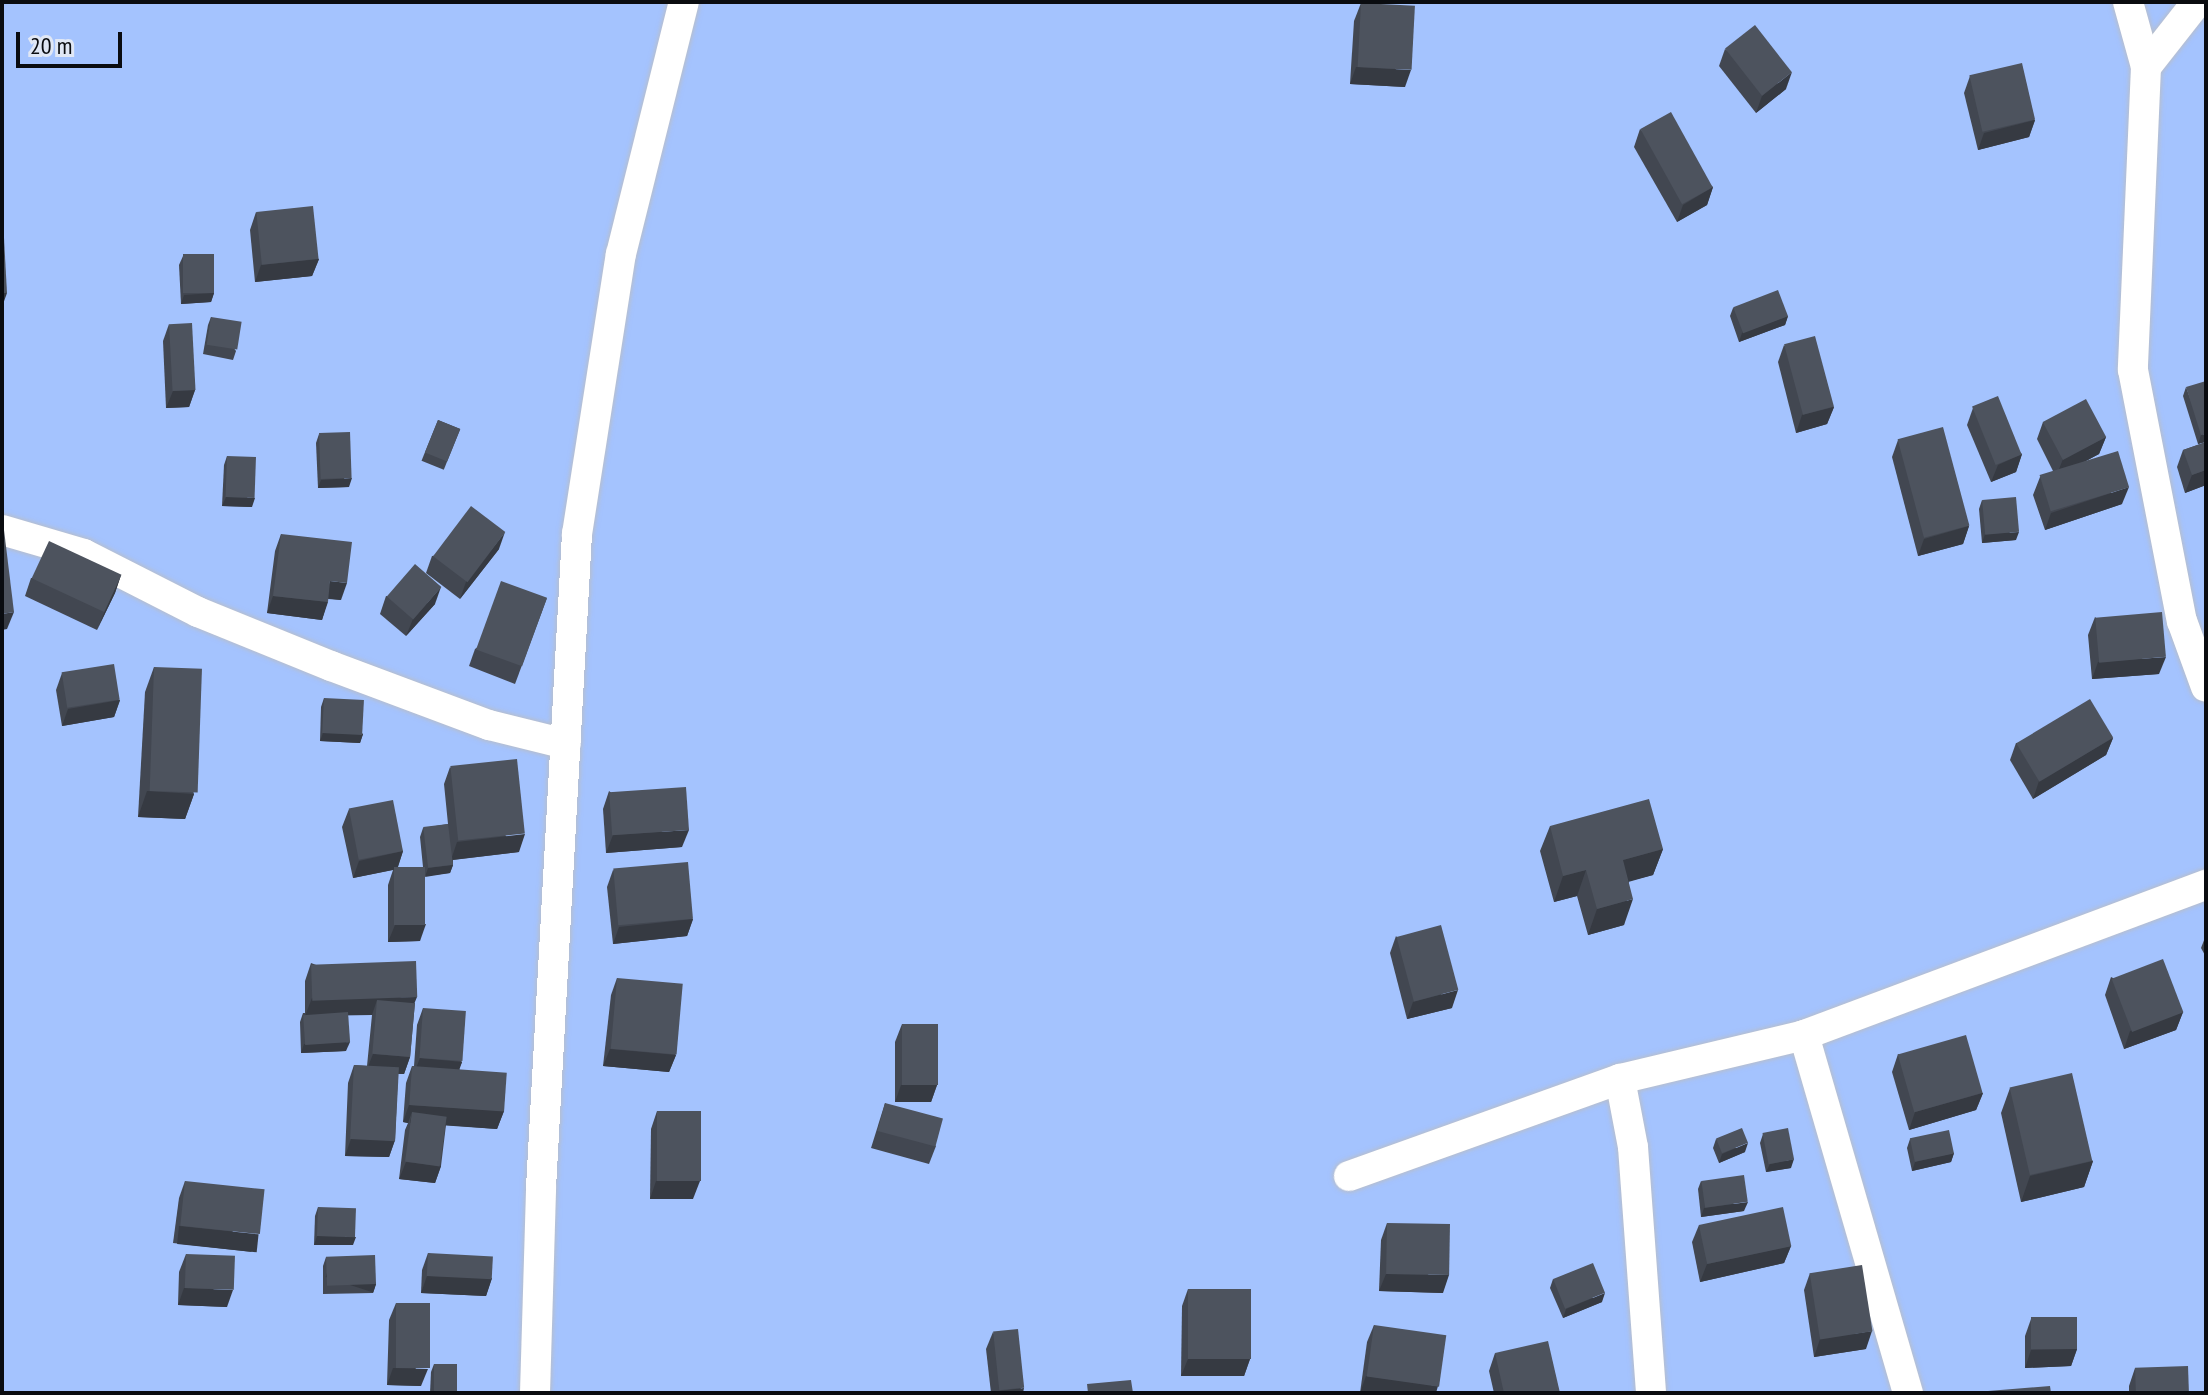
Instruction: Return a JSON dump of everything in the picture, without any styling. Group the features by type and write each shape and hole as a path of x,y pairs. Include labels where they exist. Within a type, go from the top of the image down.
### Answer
{"street":[{"path":"535,1393 577,534 619,270 684,2"},
{"path":"2128,2 2146,67 2133,370 2182,621 2206,687"},
{"path":"2146,67 2197,2"},
{"path":"2,530 84,554 198,612 331,666 489,725 566,744"},
{"path":"1349,1176 1620,1079 1804,1035 2206,885"},
{"path":"1804,1035 1908,1393"},
{"path":"1620,1079 1633,1147 1651,1393"}],"shaded area":[{"path":"2,2 2206,2 2206,1393 2,1393"}],"building":[{"path":"1361,3 1415,6 1412,70 1358,67"},
{"path":"1755,25 1792,72 1762,96 1725,48"},
{"path":"2022,63 2035,120 1982,132 1969,75"},
{"path":"1671,112 1713,187 1682,204 1640,129"},
{"path":"313,206 319,259 262,265 256,212"},
{"path":"4,238 7,293 2,293"},
{"path":"183,254 214,254 214,293 183,293"},
{"path":"1778,290 1788,316 1743,333 1733,307"},
{"path":"211,317 242,322 237,350 207,345"},
{"path":"192,323 196,390 173,391 169,324"},
{"path":"1815,336 1834,407 1803,415 1784,344"},
{"path":"2206,381 2206,434 2201,435 2186,387"},
{"path":"1998,396 2022,454 1996,465 1972,406"},
{"path":"2086,399 2106,437 2063,460 2043,422"},
{"path":"438,420 460,429 447,461 425,452"},
{"path":"1943,427 1969,526 1924,538 1898,439"},
{"path":"350,432 352,478 321,479 319,433"},
{"path":"2206,442 2206,470 2192,475 2183,450"},
{"path":"2118,451 2129,487 2051,511 2040,475"},
{"path":"227,456 256,457 255,498 226,497"},
{"path":"2016,497 2019,532 1985,535 1982,500"},
{"path":"471,506 505,532 467,582 433,556"},
{"path":"2,530 14,612 2,614"},
{"path":"281,534 352,542 347,583 330,581 328,602 273,596"},
{"path":"49,541 122,575 104,612 32,578"},
{"path":"415,564 441,587 413,619 387,596"},
{"path":"501,581 547,598 522,666 476,650"},
{"path":"2162,612 2166,657 2099,663 2095,618"},
{"path":"114,664 120,700 67,708 62,672"},
{"path":"154,667 202,669 198,793 150,791"},
{"path":"324,698 364,700 362,735 322,733"},
{"path":"2090,699 2113,738 2039,782 2016,743"},
{"path":"517,759 525,834 458,841 450,766"},
{"path":"686,787 689,830 612,835 609,792"},
{"path":"1649,799 1663,849 1623,860 1633,899 1597,909 1586,870 1563,876 1550,826"},
{"path":"393,800 403,851 359,860 349,809"},
{"path":"448,824 453,865 428,868 423,827"},
{"path":"688,862 693,919 618,925 613,869"},
{"path":"394,867 425,867 425,925 394,925"},
{"path":"1441,925 1458,990 1414,1002 1397,937"},
{"path":"2163,959 2183,1012 2132,1032 2112,979"},
{"path":"416,961 417,997 312,1001 311,965"},
{"path":"617,978 683,984 677,1054 611,1049"},
{"path":"377,1000 415,1003 410,1057 372,1054"},
{"path":"423,1008 466,1011 462,1061 420,1058"},
{"path":"348,1012 350,1042 305,1045 303,1015"},
{"path":"902,1024 938,1024 938,1085 902,1085"},
{"path":"1966,1035 1983,1093 1914,1112 1898,1055"},
{"path":"354,1065 399,1067 395,1141 350,1139"},
{"path":"412,1066 507,1073 504,1112 409,1105"},
{"path":"2072,1073 2092,1161 2030,1175 2010,1087"},
{"path":"885,1103 943,1119 935,1147 877,1131"},
{"path":"657,1111 701,1111 701,1181 657,1181"},
{"path":"412,1112 447,1117 440,1166 405,1162"},
{"path":"1742,1128 1748,1143 1722,1153 1716,1138"},
{"path":"1788,1128 1794,1159 1769,1164 1762,1133"},
{"path":"1949,1130 1954,1153 1915,1162 1910,1138"},
{"path":"1744,1175 1748,1202 1705,1208 1701,1181"},
{"path":"185,1181 265,1189 260,1234 180,1226"},
{"path":"318,1207 356,1208 355,1237 317,1236"},
{"path":"1783,1207 1791,1246 1707,1264 1699,1225"},
{"path":"1387,1223 1450,1224 1449,1275 1386,1274"},
{"path":"428,1253 493,1256 492,1279 427,1276"},
{"path":"186,1254 235,1256 234,1290 185,1288"},
{"path":"375,1255 376,1284 327,1286 326,1257"},
{"path":"1593,1263 1605,1293 1565,1309 1553,1279"},
{"path":"1862,1265 1872,1331 1820,1339 1810,1273"},
{"path":"1188,1289 1251,1289 1251,1359 1188,1359"},
{"path":"396,1303 430,1303 430,1368 396,1368"},
{"path":"2031,1317 2077,1317 2077,1349 2031,1349"},
{"path":"1374,1325 1446,1335 1439,1387 1367,1376"},
{"path":"1018,1329 1024,1388 999,1390 993,1332"},
{"path":"1548,1341 1560,1393 1504,1393 1495,1353"},
{"path":"434,1364 457,1364 457,1392 434,1392"},
{"path":"2188,1366 2189,1393 2136,1393 2135,1368"},
{"path":"1131,1380 1133,1393 1088,1393 1087,1384"},
{"path":"2050,1386 2051,1393 1988,1393 1988,1391"}]}
